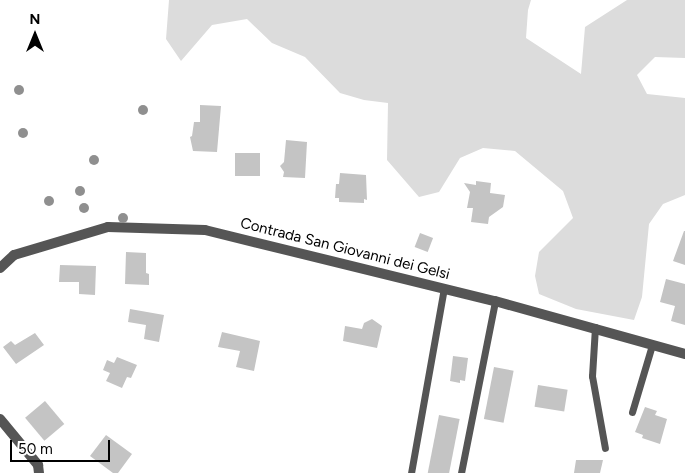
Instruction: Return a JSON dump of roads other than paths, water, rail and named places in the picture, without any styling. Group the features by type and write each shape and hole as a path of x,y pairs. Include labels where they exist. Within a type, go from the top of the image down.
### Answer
{"street":[{"name":"Contrada San Giovanni dei Gelsi","path":"0,268 14,255 108,228 205,230 495,301 595,327 685,354"},
{"path":"0,419 38,465 39,473"}],"lane":[{"path":"411,473 444,288"},
{"path":"461,473 495,301"},
{"path":"595,327 592,376 605,448"},
{"path":"632,412 652,345"}]}
